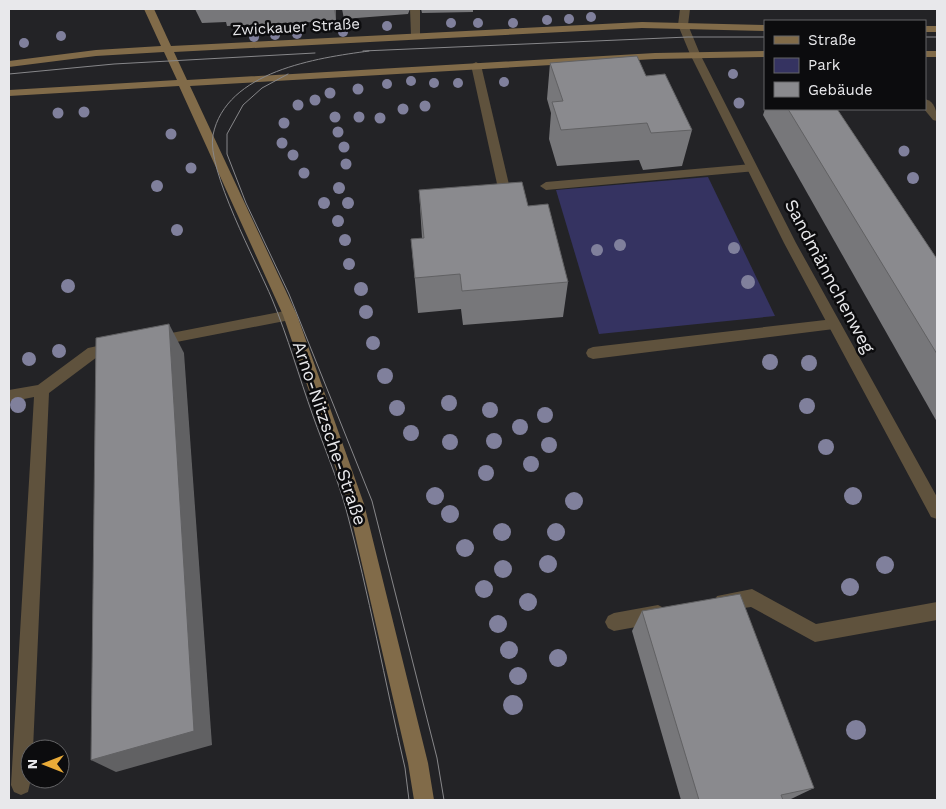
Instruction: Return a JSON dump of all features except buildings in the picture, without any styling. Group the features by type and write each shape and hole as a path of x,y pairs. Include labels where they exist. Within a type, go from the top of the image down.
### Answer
{"main road":[{"name":"Arno-Nitzsche-Straße","path":"149,9 170,49 290,315 356,504 418,764 424,800"},
{"name":"Zwickauer Straße","path":"9,64 96,53 416,35 683,25 764,28"},
{"path":"9,93 476,65 695,54 764,54"}],"street":[{"path":"415,9 416,35"},
{"path":"683,25 685,9"},
{"name":"Sandmännchenweg","path":"683,25 695,54 752,168 834,324 937,512"},
{"path":"476,65 505,193"},
{"path":"926,103 937,118"},
{"path":"546,186 752,168"},
{"path":"9,396 42,390 93,352 290,315"},
{"path":"593,353 834,324"},
{"path":"23,739 42,390"},
{"path":"703,606 752,598 815,633 937,611"},
{"path":"614,622 676,610"}],"green space":[{"path":"708,177 775,316 599,334 556,190"}],"tram line":[{"path":"363,51 688,37 764,37"},
{"path":"926,37 937,37"},
{"path":"369,51 300,64 254,82 236,96 221,113 213,135 213,150 217,170 234,216 278,313 342,497 370,606 405,768 409,800"},
{"path":"9,74 114,64 315,53"},
{"path":"288,74 262,88 243,105 227,134 227,154 246,203 289,294 372,501 437,758 444,800"}]}
